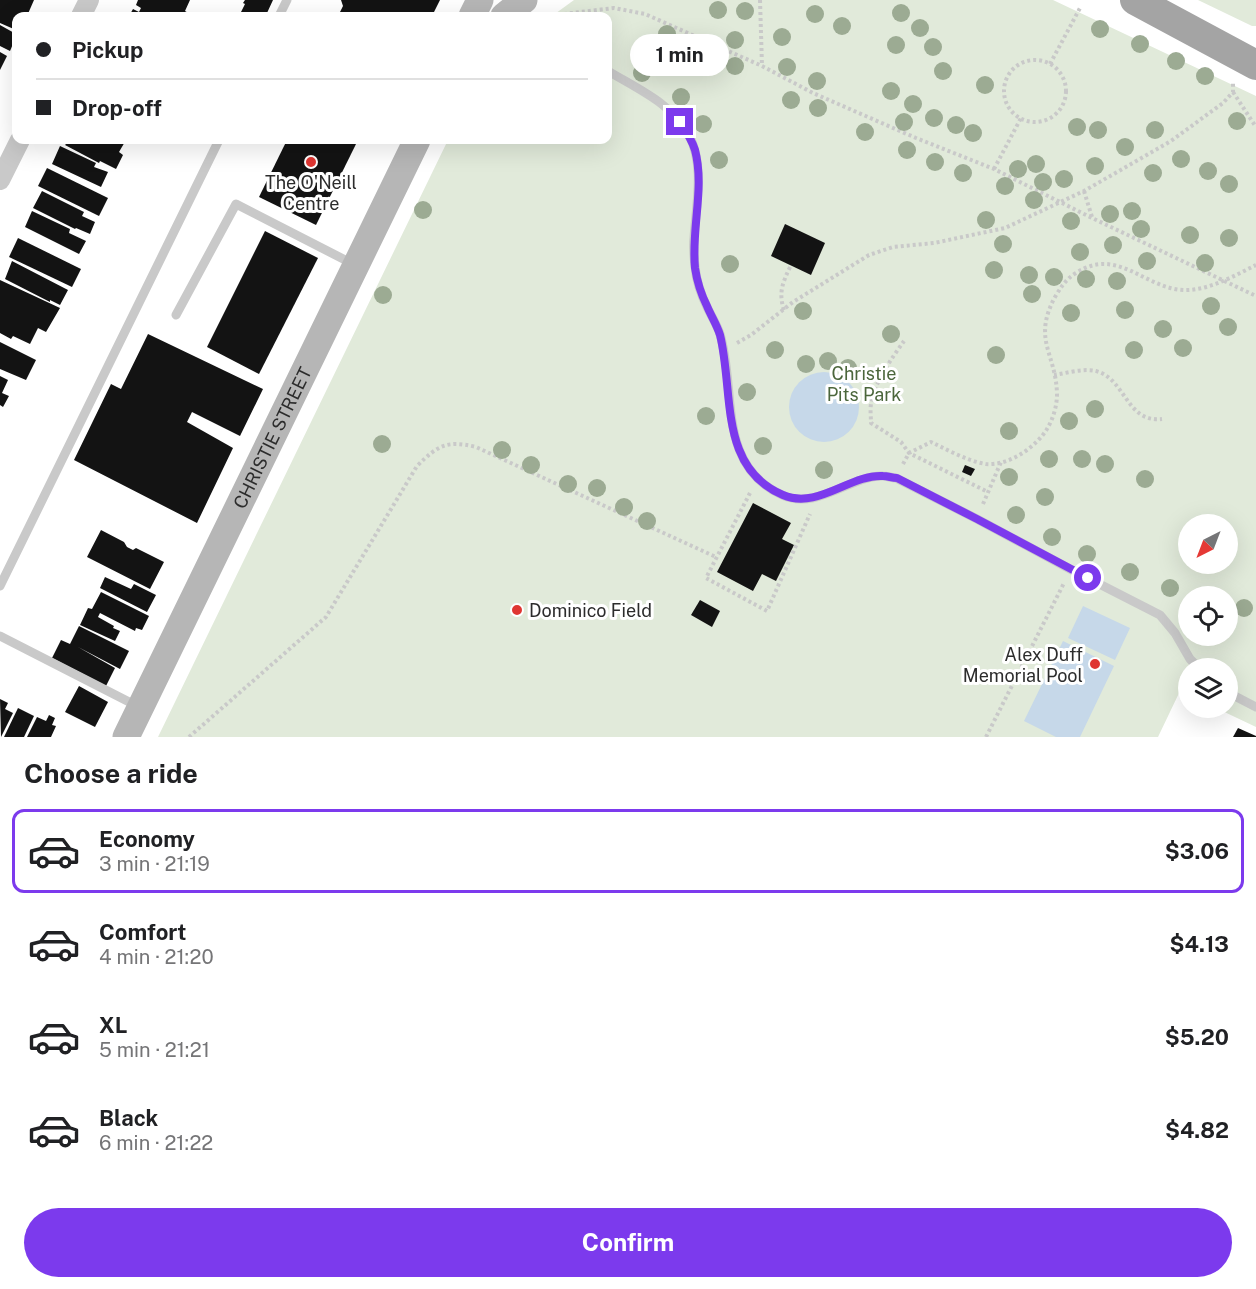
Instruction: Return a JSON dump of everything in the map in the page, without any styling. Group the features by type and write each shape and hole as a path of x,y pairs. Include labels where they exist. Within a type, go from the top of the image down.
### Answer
{"main road":[{"path":"1135,0 1245,72"}],"street":[{"path":"0,180 18,144"},
{"name":"CHRISTIE STREET","path":"126,737 415,144"}],"lane":[{"path":"612,73 670,111 689,135 694,148 699,180 694,242 695,269 699,287 719,332 724,352 733,432 740,454 758,478 771,489 785,496 804,499 818,497 860,480 882,476 897,478 1160,615 1175,633 1189,658"},
{"path":"0,586 217,144"},
{"path":"176,315 236,204 356,266"},
{"path":"0,636 140,708"},
{"path":"1238,698 1256,707"}],"path":[{"path":"760,0 762,66"},
{"path":"522,10 614,8 645,14 762,66 813,93 994,169 1256,296"},
{"path":"1050,64 1080,8"},
{"path":"1031,60 1041,60 1050,64 1058,70 1064,80 1066,90 1059,110 1052,117 1042,121 1031,121 1013,113 1007,105 1004,86 1013,68 1031,60"},
{"path":"724,352 751,335 783,310 868,255 892,247 944,242 1005,228 1084,191 1171,141 1223,103 1245,72"},
{"path":"1233,92 1256,127"},
{"path":"994,169 1021,118"},
{"path":"1084,191 1092,218"},
{"path":"897,478 909,453 931,442 988,464 1001,462 1022,452 1040,439 1052,418 1057,395 1045,341 1046,321 1049,309 1060,289 1077,272 1100,264 1115,265 1164,286 1185,290 1206,287 1256,265"},
{"path":"783,310 780,297 784,279 791,265"},
{"path":"904,341 881,378 870,405 871,423 901,442 909,453 988,492"},
{"path":"1054,375 1087,370 1102,373 1114,381 1126,401 1139,413 1154,420 1162,419"},
{"path":"189,737 326,616 417,466 432,450 460,443 476,447 716,557"},
{"path":"977,519 1001,462"},
{"path":"758,478 706,578 767,611 818,497"},
{"path":"986,737 1070,569"}],"green space":[{"name":"Christie Pits Park","path":"574,0 1053,0 1256,96 1256,727 1237,718 1238,658 1178,658 1178,695 1158,737 158,737 446,144 612,144 612,12 558,12"},
{"path":"1198,0 1256,0 1256,26 1252,26"}],"water":[{"path":"824,372 837,375 849,382 856,394 859,407 856,420 849,432 837,439 824,442 811,439 799,432 792,420 789,407 792,394 799,382 811,375"},
{"path":"1083,606 1130,628 1115,660 1068,638"},
{"path":"1063,641 1114,666 1080,737 1056,737 1024,721"}],"building":[{"path":"0,0 34,0 29,12 12,12 12,28 0,23"},
{"path":"138,0 190,0 185,11 187,12 139,12 141,8 136,5"},
{"path":"245,0 273,0 267,12 241,12 245,4 243,3"},
{"path":"341,0 440,0 434,12 340,12 343,6"},
{"path":"0,25 12,32 12,46 10,51 0,46"},
{"path":"0,52 7,56 0,70"},
{"path":"124,144 119,152 123,155 116,169 100,161 99,163 65,145"},
{"name":"The O'Neill Centre","path":"285,144 356,144 316,225 259,197"},
{"path":"60,146 96,163 94,167 108,172 101,187 52,164"},
{"path":"47,168 108,198 99,216 38,186"},
{"path":"42,191 84,212 82,216 95,222 90,234 33,208"},
{"path":"32,211 70,229 69,233 86,241 79,254 25,227"},
{"path":"785,224 825,243 811,275 771,256"},
{"path":"265,231 318,258 259,374 207,347"},
{"path":"18,238 81,269 72,287 9,257"},
{"path":"12,261 68,290 60,305 5,279"},
{"path":"0,280 60,308 46,332 38,328 30,344 13,336 11,339 0,333"},
{"path":"148,334 263,389 240,436 192,412 187,422 233,448 197,523 74,460 111,384 121,389"},
{"path":"0,342 36,360 26,380 0,369"},
{"path":"0,376 8,380 2,393 9,396 3,407 0,405"},
{"path":"965,465 975,469 971,476 962,472"},
{"path":"753,503 791,523 782,539 794,545 776,581 762,574 753,591 717,572"},
{"path":"101,530 124,542 127,547 133,550 136,548 164,562 150,589 87,557"},
{"path":"105,577 131,589 134,584 156,595 147,612 100,588"},
{"path":"101,592 149,616 142,630 136,628 135,631 100,613 98,617 120,631 115,641 80,625 88,608 92,609"},
{"path":"700,600 720,611 712,627 691,615"},
{"path":"79,626 129,651 120,669 78,647 115,668 106,686 52,658 61,640 70,644"},
{"path":"79,686 108,702 95,727 65,712"},
{"path":"0,699 8,703 5,709 13,713 1,737"},
{"path":"18,708 34,716 24,737 4,737"},
{"path":"49,715 55,718 52,725 56,726 51,737 27,737 37,717 46,721"},
{"path":"1238,728 1256,736 1256,737 1233,737"}],"place":[{"name":"The O'Neill Centre","path":"311,162"},
{"name":"Dominico Field","path":"517,610"},
{"name":"Alex Duff Memorial Pool","path":"1095,664"}],"route":[{"path":"680,122 689,135 697,160 699,180 694,242 695,269 706,306 719,332 724,352 733,432 740,454 750,470 771,489 785,496 804,499 818,497 860,480 882,476 897,478 1088,578"}]}
